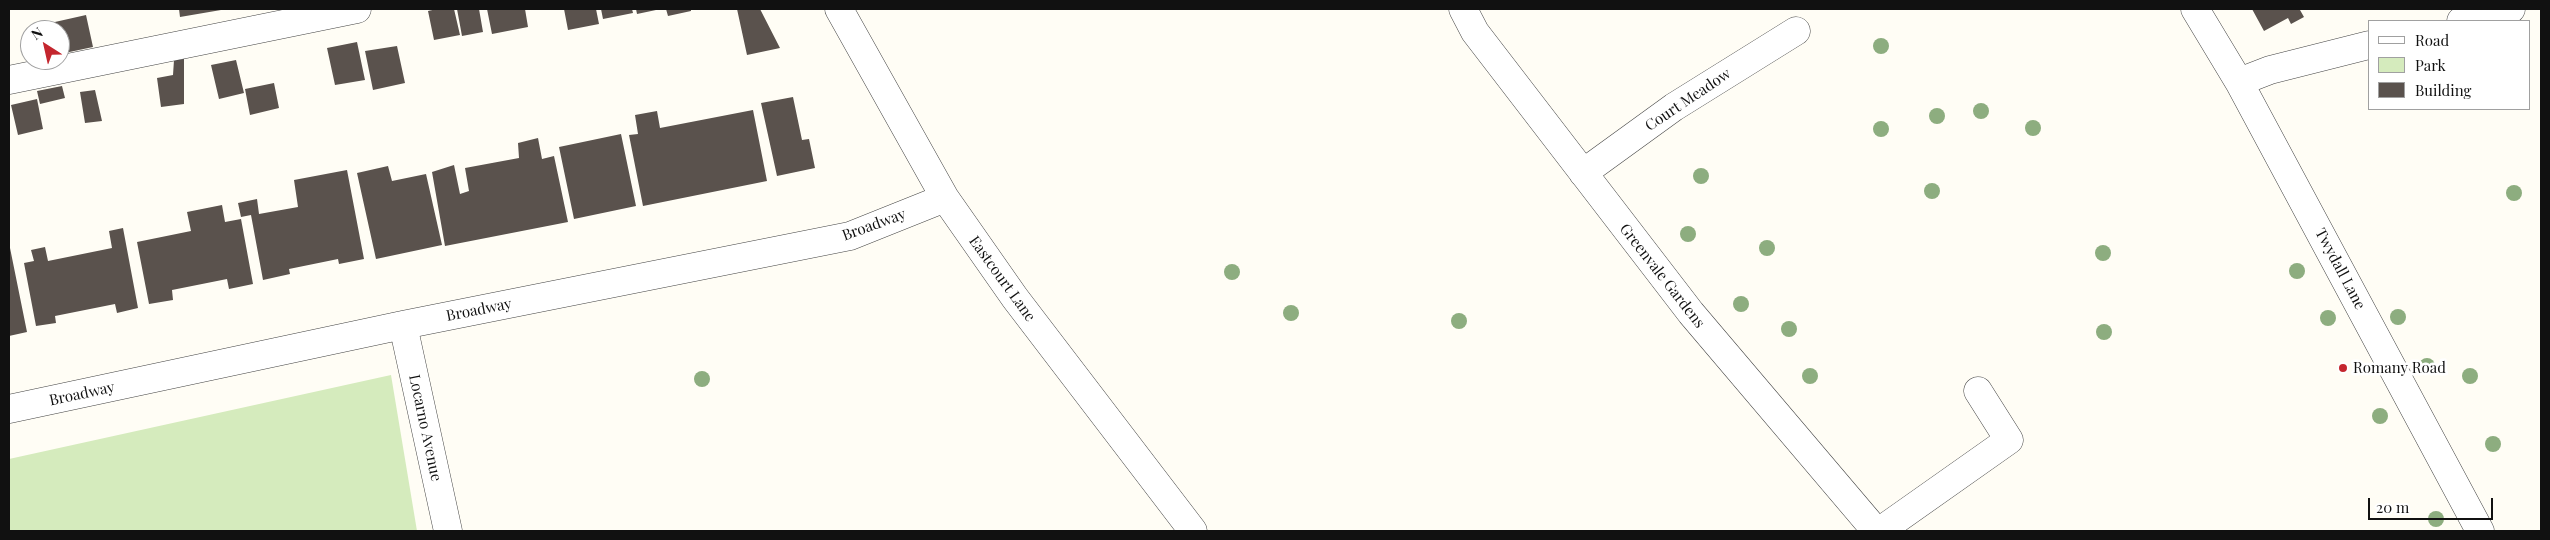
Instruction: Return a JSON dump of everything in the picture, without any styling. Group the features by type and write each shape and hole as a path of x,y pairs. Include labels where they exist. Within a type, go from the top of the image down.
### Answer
{"street":[{"path":"9,80 357,9"},
{"name":"Eastcourt Lane","path":"839,9 944,198 1015,298 1193,531"},
{"name":"Greenvale Gardens","path":"1463,9 1474,32 1690,313 1878,531 1911,522 2009,440 1978,391"},
{"name":"Twydall Lane","path":"2195,9 2239,82 2480,531"},
{"path":"2466,20 2511,9"},
{"name":"Court Meadow","path":"1583,174 1674,107 1796,31"},
{"path":"2239,82 2270,70 2368,45"},
{"name":"Broadway","path":"9,409 403,326 850,236 944,198"},
{"name":"Locarno Avenue","path":"403,326 448,531"}],"green space":[{"path":"391,375 417,531 9,531 9,459"}],"building":[{"path":"179,9 221,9 221,10 180,17"},
{"path":"454,9 460,35 434,40 428,11"},
{"path":"457,9 479,9 483,32 462,36"},
{"path":"487,9 525,9 528,27 492,34"},
{"path":"564,9 596,9 599,24 568,30"},
{"path":"601,9 632,9 633,13 603,19"},
{"path":"636,9 656,9 656,10 637,14"},
{"path":"666,9 691,9 691,11 668,16"},
{"path":"737,9 760,9 780,48 747,55"},
{"path":"2252,9 2303,9 2300,10 2304,17 2291,24 2288,18 2264,31"},
{"path":"86,15 93,47 70,52 70,20 64,20"},
{"path":"357,42 365,80 335,85 327,48"},
{"path":"397,46 405,83 373,90 365,51"},
{"path":"184,59 184,104 161,107 157,78 173,75 174,60"},
{"path":"236,60 244,93 219,99 211,65"},
{"path":"274,83 279,108 250,115 245,89"},
{"path":"62,86 65,98 40,104 37,91"},
{"path":"95,90 102,121 85,123 80,92"},
{"path":"793,97 802,140 809,139 815,168 777,176 761,103"},
{"path":"37,99 43,129 18,135 11,105"},
{"path":"753,110 767,181 643,206 629,135 638,134 635,115 657,111 660,128"},
{"path":"621,134 636,206 574,219 559,147"},
{"path":"538,138 542,159 554,156 568,222 445,246 432,172 454,165 460,194 469,191 465,168 519,158 518,143"},
{"path":"388,166 392,181 426,174 442,245 376,259 357,173"},
{"path":"347,170 364,259 339,264 338,259 289,269 290,274 263,280 251,215 241,217 238,203 257,199 259,214 298,207 294,180"},
{"path":"222,205 225,222 241,219 253,284 229,289 227,279 172,290 173,300 149,304 137,242 191,231 187,212"},
{"path":"123,228 138,308 117,313 115,304 55,316 56,323 36,326 24,263 34,261 31,250 45,247 48,261 112,248 109,231"},
{"path":"9,243 27,332 9,336"}],"place":[{"name":"Romany Road","path":"2343,368"}]}
